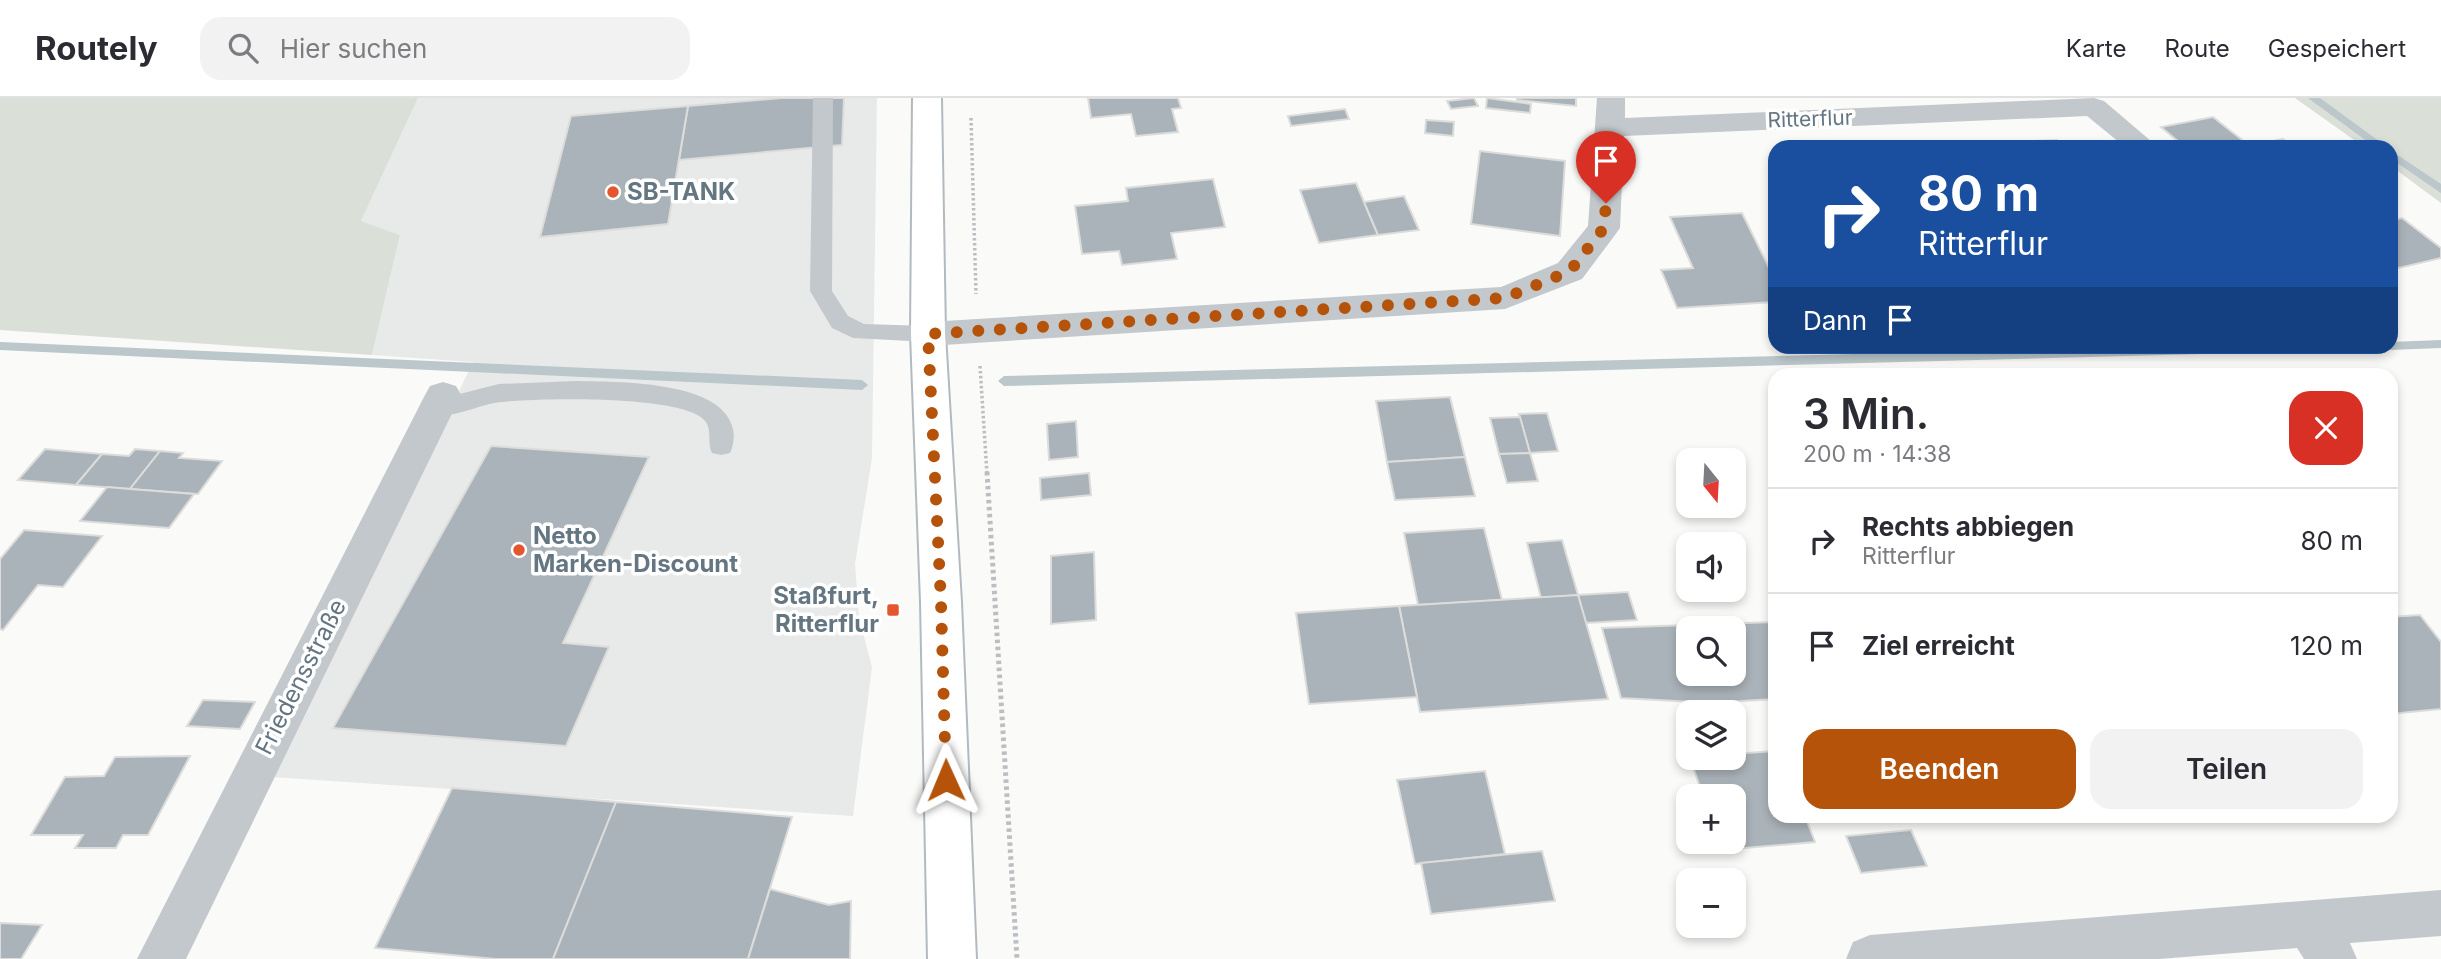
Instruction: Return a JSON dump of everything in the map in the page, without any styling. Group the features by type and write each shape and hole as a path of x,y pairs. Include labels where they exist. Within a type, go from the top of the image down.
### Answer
{"main road":[{"path":"927,98 928,334 942,615 952,959"}],"street":[{"name":"Ritterflur","path":"928,334 1505,298 1570,271 1604,228 1610,113 2088,103 2134,140"},
{"name":"Friedensstraße","path":"161,959 440,401"},
{"path":"1870,959 2321,942 2441,913"}],"lane":[{"path":"823,98 821,291 840,322 861,332 928,334"},
{"path":"440,401 542,389 648,395 691,401 712,412 722,430 721,446"}],"path":[{"path":"970,112 977,330 1017,959"}],"shaded area":[{"path":"0,98 418,98 361,221 400,235 372,355 0,330"},
{"path":"418,98 877,98 872,458 855,564 859,618 872,667 853,816 272,777 473,362 372,355 400,235 361,221"},
{"path":"2295,98 2441,98 2441,203 2398,171 2398,140 2354,140"}],"building":[{"path":"781,98 844,98 842,145 679,160 688,106"},
{"path":"1088,98 1178,98 1181,108 1172,109 1178,132 1136,136 1131,114 1091,118"},
{"path":"1474,98 1478,106 1451,109 1447,101"},
{"path":"1487,98 1531,104 1530,113 1486,108"},
{"path":"1576,98 1576,106 1517,100"},
{"name":"SB-TANK","path":"688,106 668,224 540,237 571,116"},
{"path":"1345,109 1349,119 1291,126 1288,116"},
{"path":"2213,117 2242,140 2177,140 2161,127"},
{"path":"1426,120 1454,122 1453,136 1425,133"},
{"path":"1480,151 1565,161 1560,236 1471,224"},
{"path":"1213,179 1225,227 1171,233 1177,259 1122,265 1119,251 1082,254 1075,206 1128,201 1126,188"},
{"path":"1356,183 1378,235 1319,243 1300,190"},
{"path":"1404,196 1419,230 1378,235 1364,202"},
{"path":"1742,213 1768,266 1768,302 1677,308 1661,270 1693,268 1670,217"},
{"path":"2402,218 2441,248 2441,258 2398,267 2398,219"},
{"path":"1450,397 1465,457 1387,462 1376,401"},
{"path":"1547,413 1558,451 1530,453 1519,414"},
{"path":"1520,417 1530,453 1499,454 1490,418"},
{"path":"1076,421 1078,457 1049,460 1047,424"},
{"name":"Netto Marken-Discount","path":"491,446 649,457 563,643 609,647 566,746 333,728"},
{"path":"45,449 102,454 76,485 18,480"},
{"path":"135,449 160,451 130,489 76,485 102,454 129,456"},
{"path":"160,451 183,453 179,458 222,461 198,494 130,489"},
{"path":"1530,453 1538,481 1507,483 1499,454"},
{"path":"1465,457 1475,496 1395,500 1387,462"},
{"path":"1089,473 1091,495 1041,500 1040,478"},
{"path":"107,487 194,494 169,528 80,521"},
{"path":"1484,528 1502,600 1418,605 1404,533"},
{"path":"24,530 102,536 63,587 38,585 3,630 0,629 0,559"},
{"path":"1562,540 1578,595 1541,598 1527,543"},
{"path":"1094,552 1096,620 1051,624 1051,556"},
{"path":"1628,592 1637,620 1586,623 1578,595"},
{"path":"1578,595 1608,699 1420,712 1399,606"},
{"path":"1399,606 1417,697 1309,704 1296,613"},
{"path":"2420,615 2441,642 2441,709 2398,713 2398,616"},
{"path":"1768,622 1768,699 1676,701 1621,698 1602,628 1676,625 1676,686 1746,686 1746,623"},
{"path":"203,700 255,702 240,729 187,726"},
{"path":"1768,751 1768,823 1808,823 1815,842 1746,848 1746,784 1699,784 1694,770 1746,770 1746,753"},
{"path":"190,756 148,835 123,835 116,848 75,848 83,835 31,835 65,777 104,776 115,757"},
{"path":"1485,771 1505,854 1415,864 1397,780"},
{"path":"452,788 616,802 553,959 496,959 375,948"},
{"path":"616,802 792,817 748,959 553,959"},
{"path":"1911,830 1927,866 1861,873 1846,836"},
{"path":"1542,851 1555,901 1431,914 1421,863"},
{"path":"770,889 829,905 851,901 850,959 748,959"},
{"path":"0,923 42,925 21,959 0,959"}],"waterway":[{"path":"2313,98 2372,140"},
{"path":"2398,159 2441,189"},
{"path":"2398,346 2441,344"},
{"path":"0,346 862,385"},
{"path":"1004,381 2045,354"}],"place":[{"name":"SB-TANK","path":"613,192"},
{"name":"Netto Marken-Discount","path":"519,550"},
{"name":"Staßfurt, Ritterflur","path":"893,610"}],"route":[{"path":"946,780 941,602 928,334 1505,298 1570,271 1604,228 1606,203"}]}
